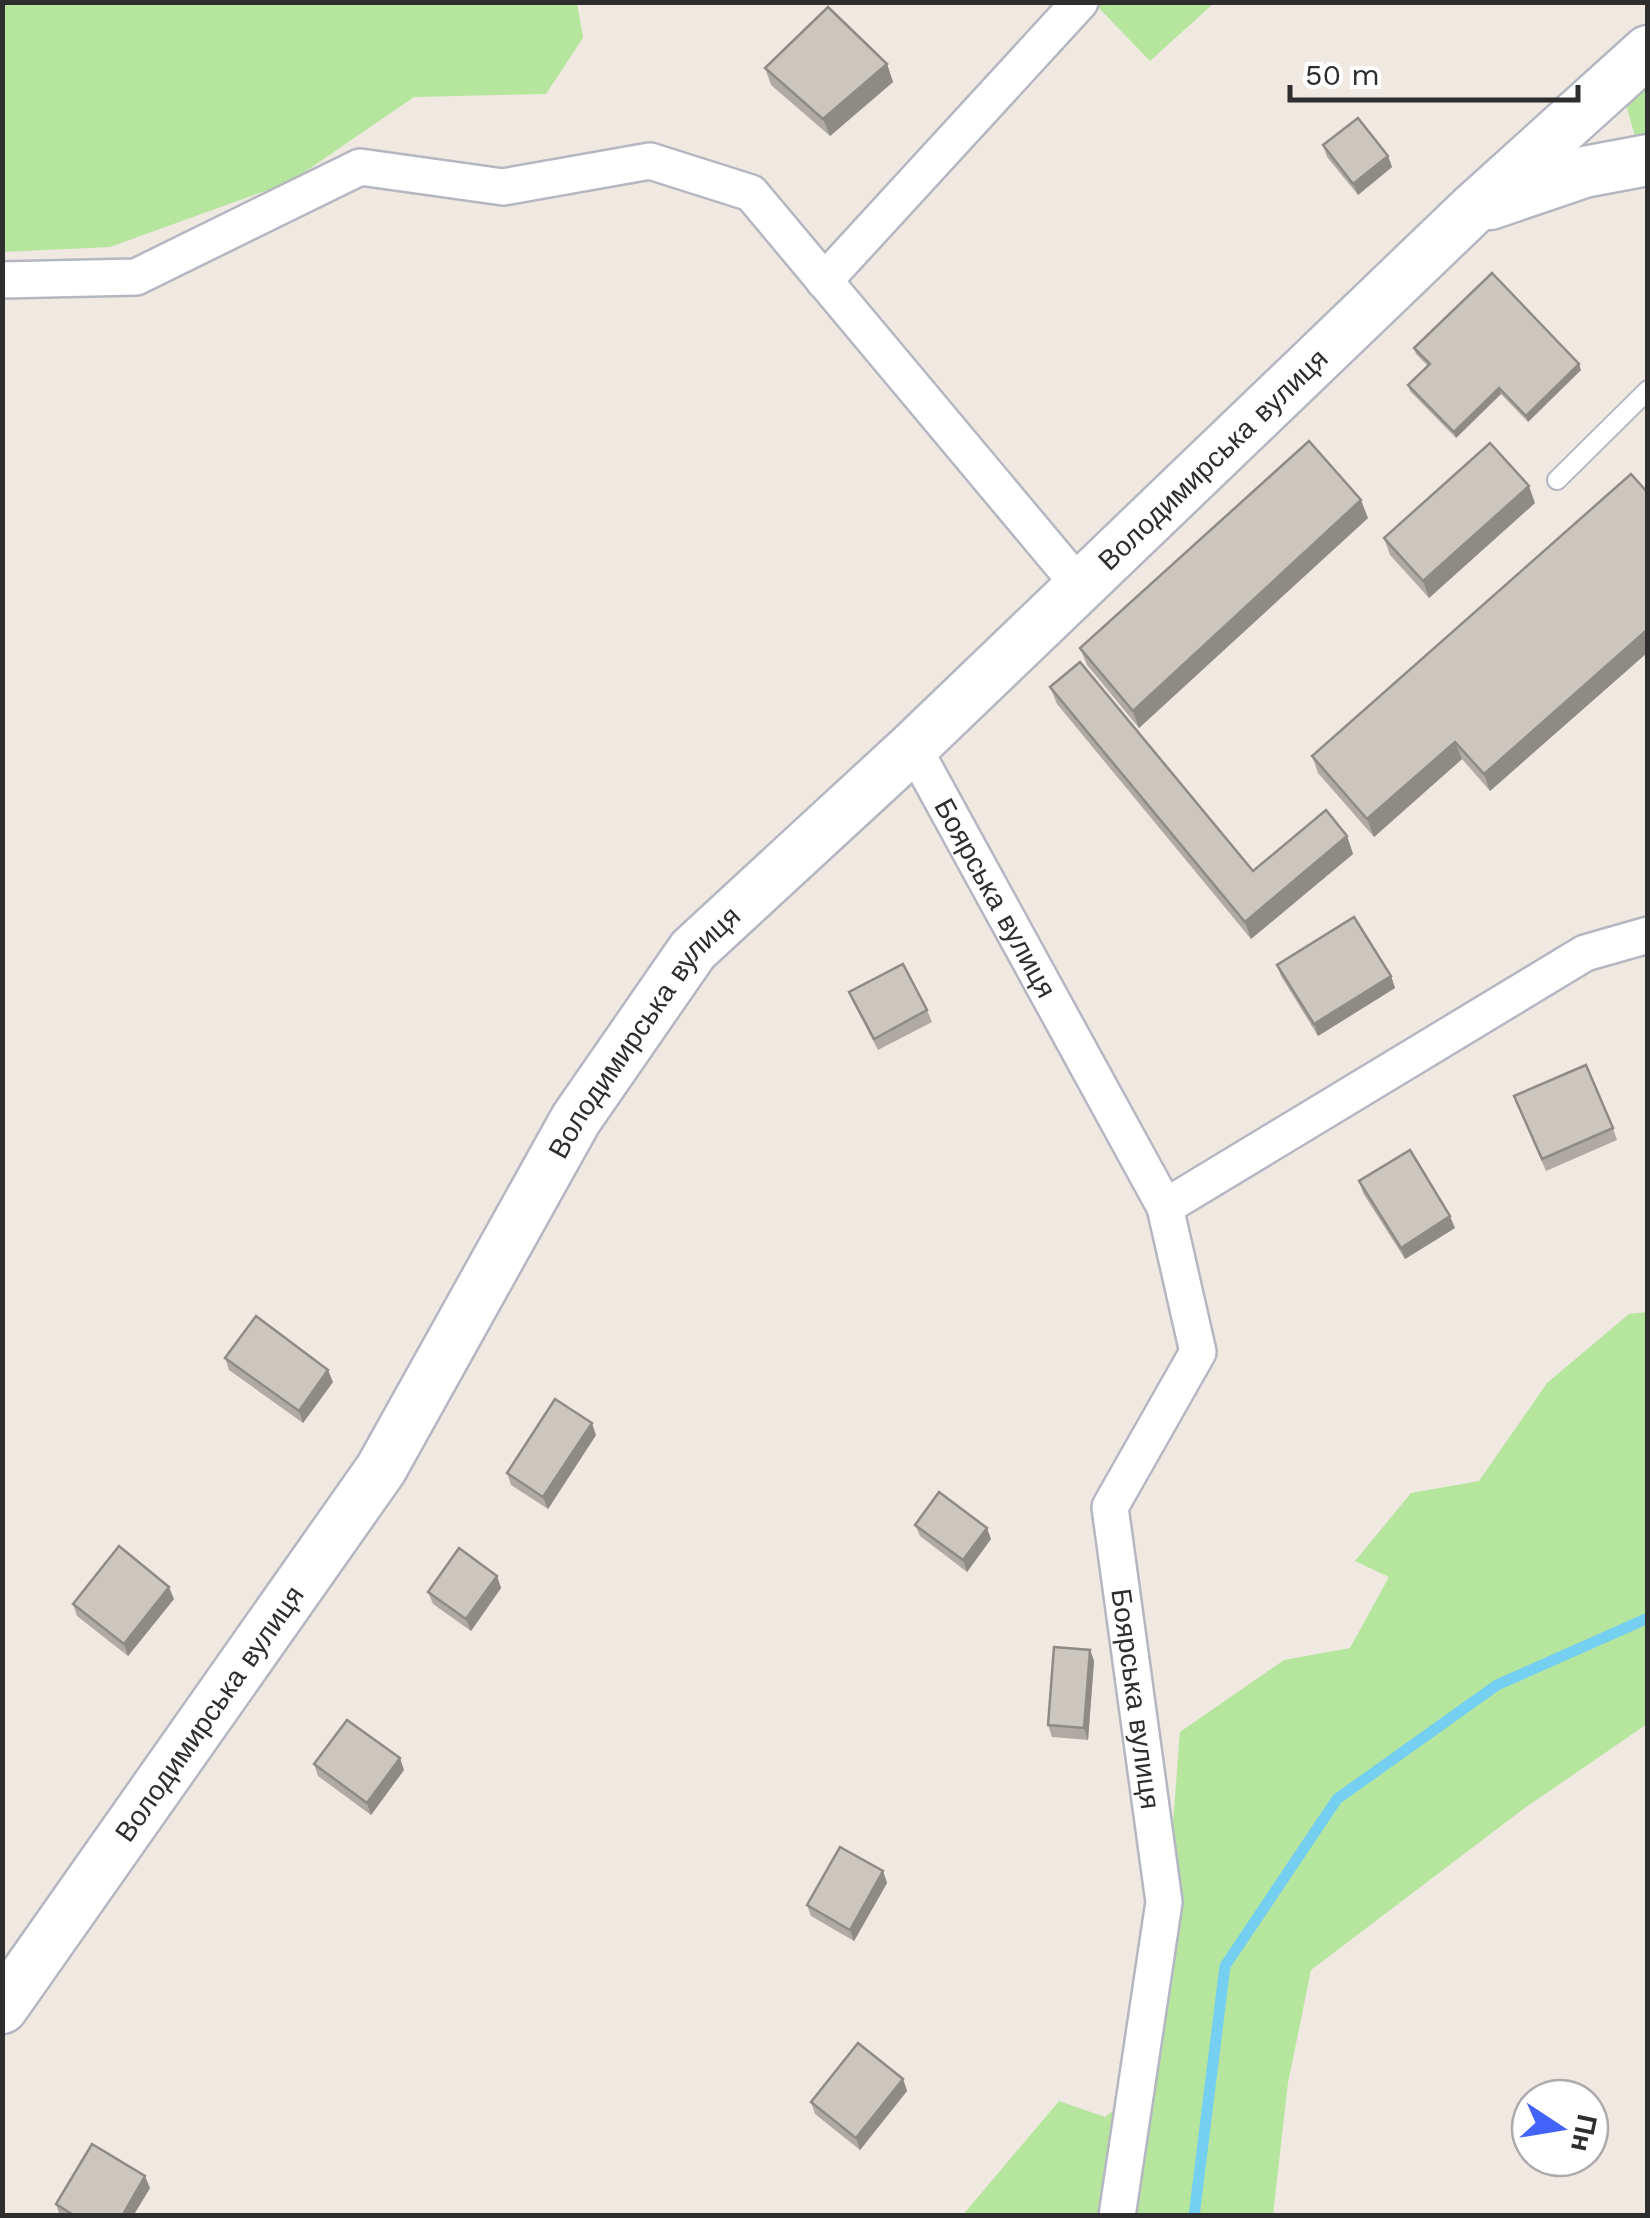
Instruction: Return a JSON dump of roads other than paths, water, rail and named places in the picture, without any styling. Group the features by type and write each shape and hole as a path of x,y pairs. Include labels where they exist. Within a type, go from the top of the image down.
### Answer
{"street":[{"path":"824,280 1080,2"},
{"name":"Володимирська вулиця","path":"2,2008 381,1470 576,1119 692,950 913,747 1472,210 1648,51"},
{"name":"Володимирська вулиця","path":"1472,210 1584,172 1648,160"},
{"path":"2,280 136,277 360,167 503,186 650,161 751,193 1079,586"},
{"name":"Боярська вулиця","path":"913,747 1165,1208 1198,1352 1110,1507 1164,1902 1118,2216"},
{"path":"1165,1208 1585,954 1648,935"}],"lane":[{"path":"1557,480 1648,390"}],"waterway":[{"path":"1194,2216 1225,1966 1337,1799 1497,1685 1648,1618"}]}
